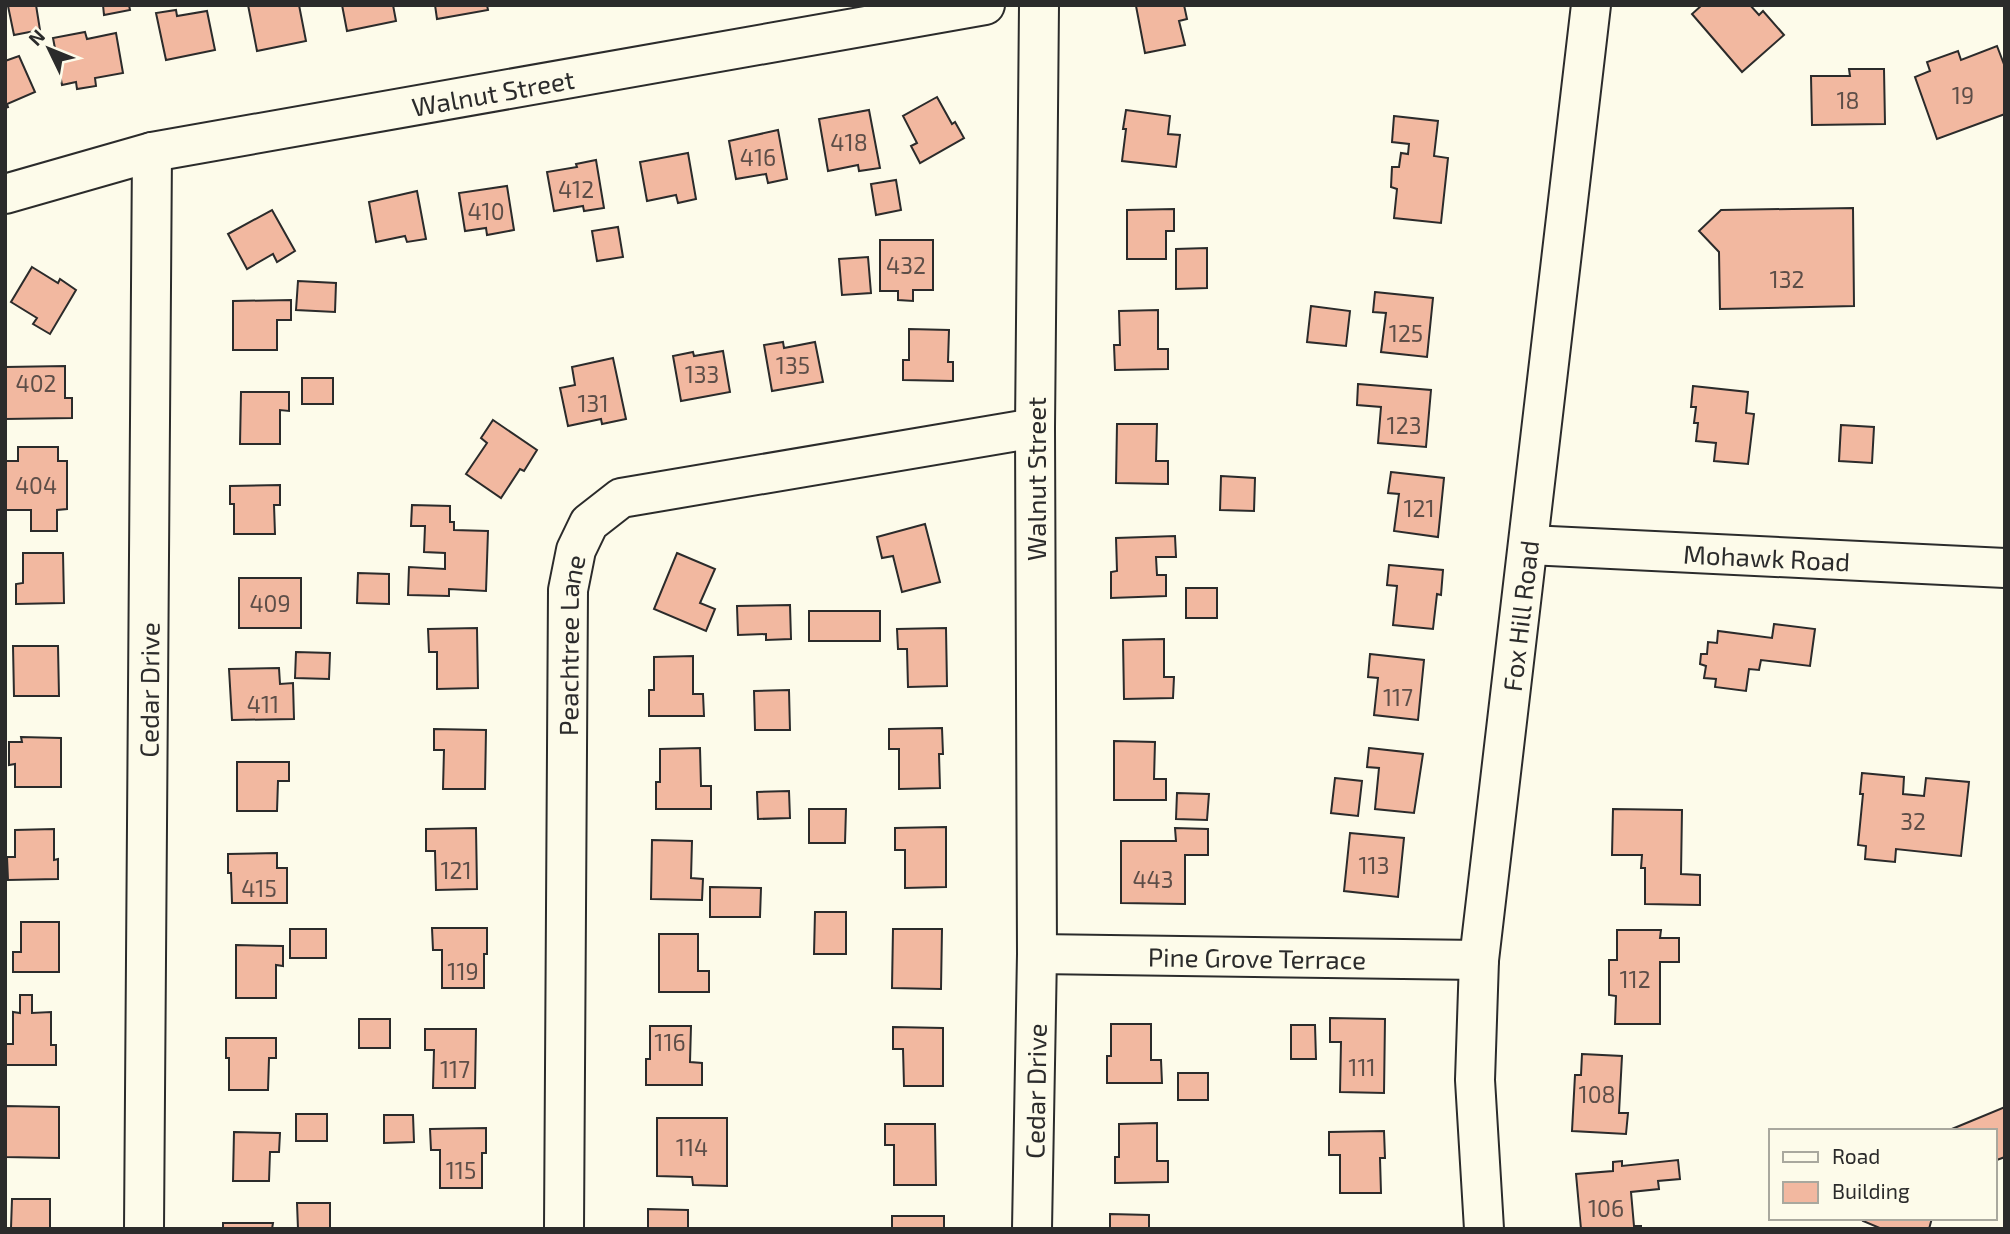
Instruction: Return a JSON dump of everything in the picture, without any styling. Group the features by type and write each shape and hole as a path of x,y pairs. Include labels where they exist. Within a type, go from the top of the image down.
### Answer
{"street":[{"name":"Walnut Street","path":"5,194 152,152 985,5"},
{"name":"Walnut Street","path":"1037,954 1035,428 1039,5"},
{"name":"Fox Hill Road","path":"1483,1229 1475,1080 1479,960 1591,5"},
{"name":"Cedar Drive","path":"144,1229 152,152"},
{"name":"Peachtree Lane","path":"564,1229 568,590 576,550 589,523 621,498 1035,428"},
{"name":"Mohawk Road","path":"1529,545 2005,568"},
{"name":"Cedar Drive","path":"1032,1229 1037,954"},
{"name":"Pine Grove Terrace","path":"1037,954 1479,960"}],"building":[{"path":"36,5 40,30 14,35 8,6"},
{"path":"103,5 129,5 130,10 104,15"},
{"path":"248,5 299,5 306,41 257,51"},
{"path":"342,5 393,5 396,21 347,31"},
{"path":"435,5 487,5 488,10 437,19"},
{"path":"1184,5 1187,19 1179,21 1185,45 1145,53 1136,6"},
{"path":"1702,5 1750,5 1759,15 1763,11 1784,35 1742,72 1692,14"},
{"path":"176,10 177,16 207,11 215,50 166,60 156,13"},
{"path":"85,32 87,39 116,33 123,73 95,78 96,86 77,89 76,82 62,85 53,38"},
{"path":"1997,46 2005,67 2005,114 1937,139 1915,77 1930,71 1927,62 1958,51 1961,60"},
{"path":"19,56 35,92 7,104 8,107 5,108 5,61"},
{"path":"1849,69 1884,69 1885,124 1812,125 1811,76 1850,76"},
{"path":"937,97 952,124 955,122 964,138 920,163 911,146 917,143 903,116"},
{"path":"869,110 880,168 859,171 858,165 828,171 819,119"},
{"path":"1126,110 1170,116 1168,134 1180,135 1176,167 1122,161"},
{"path":"1394,116 1438,121 1434,156 1448,158 1441,223 1394,218 1397,189 1391,187 1392,167 1399,167 1401,153 1408,154 1409,144 1392,142"},
{"path":"778,130 787,179 768,183 766,174 736,179 729,141"},
{"path":"688,153 696,199 678,203 676,195 647,201 640,162"},
{"path":"596,160 604,208 584,211 583,206 554,211 547,172 577,167 576,164"},
{"path":"896,180 901,210 876,215 871,184"},
{"path":"507,186 514,230 487,235 486,228 465,231 459,193"},
{"path":"417,191 426,239 407,242 405,236 376,242 369,202"},
{"path":"1853,208 1854,306 1720,309 1719,252 1699,231 1721,210"},
{"path":"1174,209 1174,231 1166,231 1166,259 1127,259 1127,210"},
{"path":"272,210 295,251 277,262 273,254 247,269 228,234"},
{"path":"618,227 623,257 597,261 592,231"},
{"path":"880,240 933,240 933,290 913,290 913,301 898,300 898,291 880,291"},
{"path":"1207,248 1207,288 1176,289 1176,249"},
{"path":"868,257 871,293 842,295 839,259"},
{"path":"32,267 58,283 60,279 76,290 50,334 33,324 37,318 11,302"},
{"path":"298,281 336,283 335,312 296,310"},
{"path":"1375,292 1433,298 1427,357 1381,352 1386,313 1373,312"},
{"path":"291,300 291,320 277,320 277,350 233,350 233,301"},
{"path":"1311,306 1350,311 1346,346 1307,342"},
{"path":"1158,310 1158,349 1168,349 1168,369 1115,370 1114,345 1120,345 1119,311"},
{"path":"909,329 949,330 948,362 953,362 953,381 903,380 903,360 909,360"},
{"path":"783,342 784,348 815,342 823,382 772,391 764,345"},
{"path":"723,351 730,392 681,401 673,356"},
{"path":"613,358 626,419 602,424 601,419 568,426 560,388 575,385 572,367"},
{"path":"65,366 65,398 72,398 72,418 5,419 6,367"},
{"path":"302,378 333,378 333,404 302,404"},
{"path":"1358,384 1431,390 1426,447 1378,443 1381,407 1357,405"},
{"path":"1693,386 1748,392 1746,413 1754,414 1748,464 1714,461 1716,443 1696,441 1696,407 1691,407"},
{"path":"241,392 289,392 289,411 280,410 280,444 240,444"},
{"path":"493,420 537,450 524,471 520,469 501,498 466,474 487,443 481,438"},
{"path":"1117,424 1157,424 1156,461 1168,461 1168,484 1116,483"},
{"path":"1841,425 1874,427 1872,463 1839,461"},
{"path":"18,447 58,447 58,461 67,461 67,509 57,510 57,531 31,531 31,510 5,510 5,461 18,461"},
{"path":"1391,472 1444,478 1438,537 1394,531 1399,494 1388,493"},
{"path":"1221,476 1255,478 1254,511 1220,510"},
{"path":"280,485 280,505 274,505 275,534 234,534 234,504 230,504 230,486"},
{"path":"412,505 450,506 450,522 454,522 454,530 488,531 486,591 449,589 449,596 408,595 409,567 445,569 445,553 424,552 425,526 411,526"},
{"path":"925,524 940,582 902,592 893,556 882,558 877,537"},
{"path":"1175,536 1176,557 1156,557 1157,575 1166,575 1166,596 1111,598 1111,572 1117,571 1116,538"},
{"path":"23,553 63,553 64,603 16,604 16,584 23,583"},
{"path":"677,553 715,569 700,603 715,609 706,631 654,609"},
{"path":"1389,565 1443,570 1441,595 1437,594 1433,629 1393,625 1397,586 1387,585"},
{"path":"358,573 389,574 389,604 357,603"},
{"path":"239,578 301,578 301,628 239,628"},
{"path":"1186,588 1217,588 1217,618 1186,618"},
{"path":"790,605 791,639 766,640 766,634 738,635 737,606"},
{"path":"809,611 880,611 880,641 809,641"},
{"path":"1774,624 1815,629 1810,666 1761,660 1759,670 1749,669 1746,691 1715,687 1716,679 1704,678 1706,666 1700,664 1701,654 1707,654 1708,642 1717,643 1718,631 1772,638"},
{"path":"477,628 478,688 437,689 437,652 429,652 428,629"},
{"path":"946,628 947,686 908,687 907,649 898,649 897,629"},
{"path":"1164,639 1164,677 1174,677 1173,698 1124,699 1123,640"},
{"path":"13,646 58,646 59,696 14,696"},
{"path":"296,652 330,653 329,679 295,678"},
{"path":"1370,654 1424,660 1418,720 1374,715 1378,678 1368,677"},
{"path":"693,656 693,694 703,694 704,716 649,716 649,690 654,690 654,657"},
{"path":"279,668 280,684 293,683 294,719 232,720 229,669"},
{"path":"789,690 790,730 755,730 754,691"},
{"path":"942,728 943,754 939,754 940,788 899,789 899,749 889,749 889,729"},
{"path":"434,729 486,730 485,789 443,789 444,750 434,750"},
{"path":"21,737 61,738 61,787 15,787 15,764 9,765 9,742 22,742"},
{"path":"1114,741 1155,742 1154,779 1166,779 1166,800 1114,800"},
{"path":"700,748 701,786 711,786 711,809 656,809 656,782 660,782 660,749"},
{"path":"1369,748 1423,754 1414,813 1375,809 1379,768 1367,767"},
{"path":"237,762 289,762 289,781 278,781 277,811 237,811"},
{"path":"1862,773 1904,777 1903,794 1924,796 1926,778 1969,782 1961,856 1896,849 1895,862 1865,859 1866,846 1858,845 1863,794 1860,794"},
{"path":"1335,778 1362,781 1358,816 1331,813"},
{"path":"789,791 790,818 758,819 757,792"},
{"path":"1177,793 1209,794 1207,820 1176,819"},
{"path":"809,809 846,809 845,843 809,843"},
{"path":"1613,809 1682,810 1681,874 1700,875 1700,905 1645,904 1645,868 1641,868 1642,855 1612,855"},
{"path":"946,827 946,887 905,888 905,850 895,850 895,828"},
{"path":"476,828 477,889 436,890 435,851 426,851 426,829"},
{"path":"1175,828 1208,829 1208,855 1185,855 1185,904 1121,903 1121,841 1176,841"},
{"path":"54,829 54,860 58,859 58,879 8,880 7,857 15,857 15,830"},
{"path":"1350,833 1404,838 1398,897 1344,891"},
{"path":"652,840 692,841 691,878 703,879 702,900 651,899"},
{"path":"277,853 277,868 287,868 287,903 232,903 228,854"},
{"path":"710,887 761,888 760,917 710,917"},
{"path":"815,912 846,912 846,954 814,954"},
{"path":"21,922 59,922 59,972 13,972 13,952 21,952"},
{"path":"432,928 487,928 484,988 442,988 442,950 433,950"},
{"path":"290,929 326,929 326,958 290,958"},
{"path":"893,929 942,929 941,989 892,988"},
{"path":"1617,930 1661,930 1660,938 1679,938 1679,962 1660,962 1660,1024 1615,1024 1616,996 1609,995 1609,960 1617,960"},
{"path":"659,934 698,934 698,971 709,971 709,992 659,992"},
{"path":"236,945 283,946 283,966 276,965 276,998 236,998"},
{"path":"20,995 32,995 32,1013 51,1012 51,1045 56,1045 56,1065 5,1065 5,1044 13,1044 13,1012 20,1013"},
{"path":"1330,1018 1385,1019 1384,1093 1340,1092 1341,1042 1330,1042"},
{"path":"359,1019 390,1019 390,1048 359,1048"},
{"path":"1111,1024 1151,1024 1151,1060 1161,1060 1162,1083 1107,1083 1107,1056 1111,1056"},
{"path":"1291,1025 1315,1025 1316,1059 1291,1059"},
{"path":"650,1026 691,1026 690,1062 702,1063 702,1085 646,1085 646,1059 650,1059"},
{"path":"893,1027 943,1028 943,1086 904,1086 903,1049 893,1049"},
{"path":"425,1029 476,1029 475,1088 433,1088 434,1050 425,1050"},
{"path":"226,1038 276,1038 276,1058 269,1058 268,1090 229,1090"},
{"path":"1582,1054 1622,1056 1619,1113 1628,1113 1626,1134 1572,1131 1575,1075 1581,1075"},
{"path":"1178,1073 1208,1073 1208,1100 1178,1100"},
{"path":"5,1106 59,1107 59,1158 5,1157"},
{"path":"2005,1107 2005,1157 1996,1160 1996,1129 1952,1129"},
{"path":"296,1114 327,1114 327,1141 296,1141"},
{"path":"384,1115 413,1115 414,1142 384,1143"},
{"path":"657,1118 727,1118 727,1186 693,1185 692,1177 657,1176"},
{"path":"1157,1123 1157,1161 1168,1161 1168,1182 1115,1183 1115,1157 1119,1157 1119,1124"},
{"path":"885,1124 935,1124 936,1185 894,1185 894,1145 885,1145"},
{"path":"486,1128 486,1153 482,1153 482,1188 440,1188 440,1150 431,1150 430,1129"},
{"path":"1384,1131 1385,1158 1380,1158 1381,1193 1340,1193 1340,1155 1329,1155 1329,1132"},
{"path":"234,1132 280,1133 279,1152 270,1152 269,1181 233,1181"},
{"path":"1678,1160 1680,1179 1658,1181 1659,1189 1631,1192 1634,1226 1641,1226 1641,1229 1581,1229 1576,1174 1613,1171 1613,1162 1622,1161 1622,1166"},
{"path":"12,1199 50,1199 50,1229 5,1229 11,1228"},
{"path":"297,1203 330,1203 330,1229 298,1229"},
{"path":"648,1209 688,1210 688,1229 648,1229"},
{"path":"1110,1214 1149,1215 1149,1229 1110,1229"},
{"path":"892,1216 944,1216 944,1229 892,1229"},
{"path":"1931,1220 1929,1229 1882,1229 1863,1221"},
{"path":"223,1223 273,1223 272,1229 223,1229"}]}
